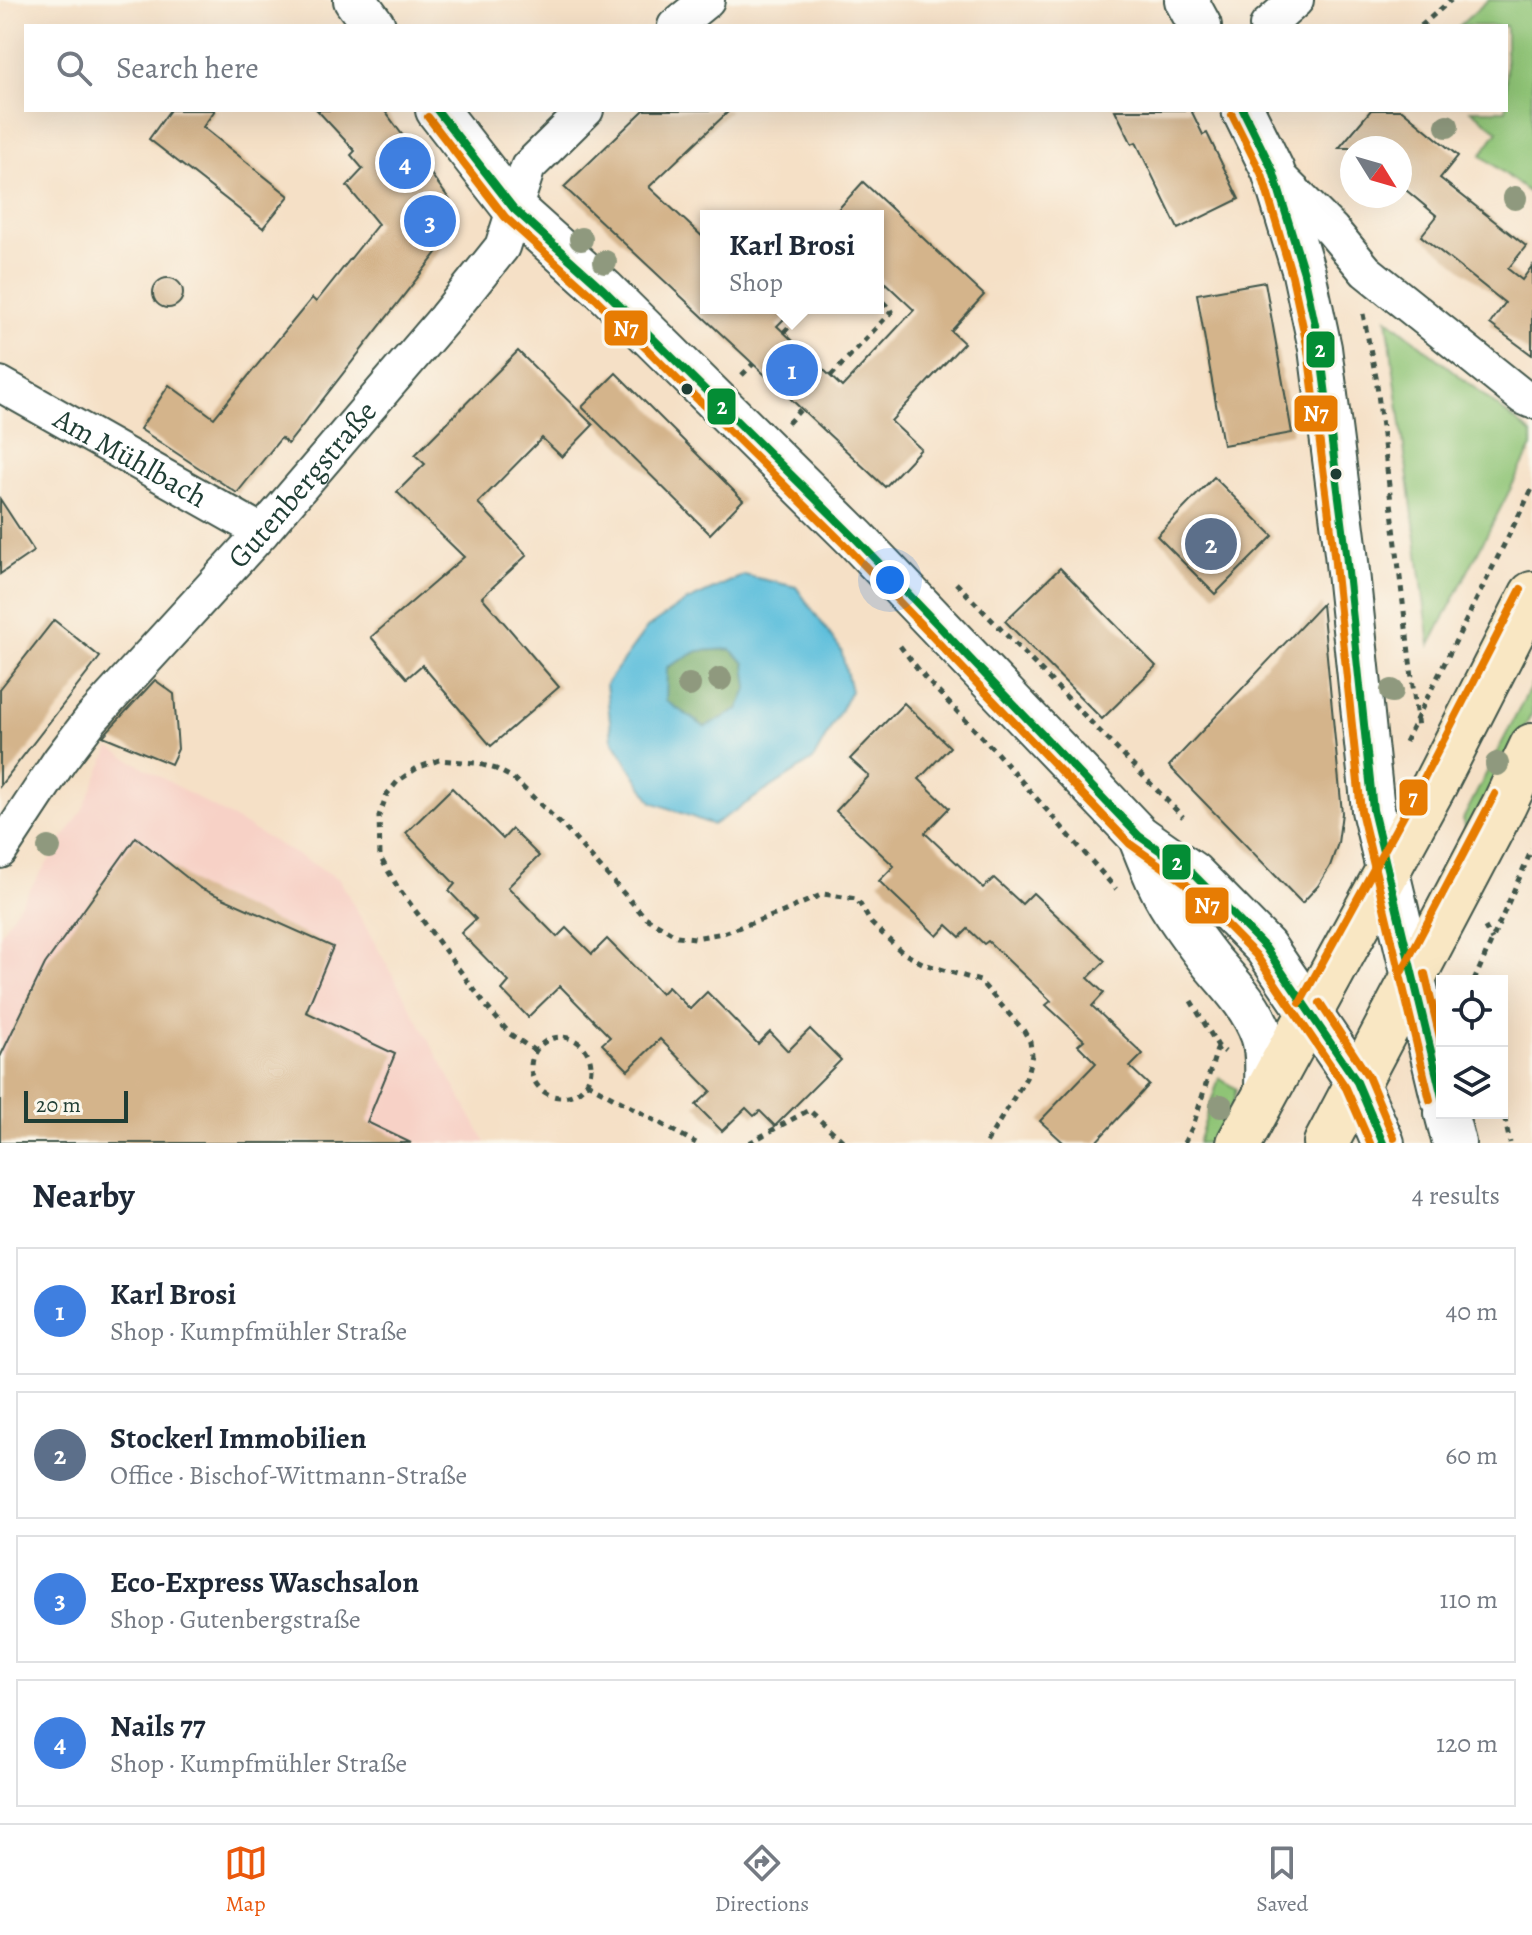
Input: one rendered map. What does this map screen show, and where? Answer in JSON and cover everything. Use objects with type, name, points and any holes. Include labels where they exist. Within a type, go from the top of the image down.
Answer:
[{"type":"main road","points":[[1239,1143],[1435,784],[1532,594]]},
{"type":"main road","points":[[1326,1143],[1532,746]]},
{"type":"street","points":[[355,0],[373,24]]},
{"type":"street","points":[[677,24],[707,0]]},
{"type":"street","points":[[1186,0],[1199,24]]},
{"type":"street","points":[[1269,24],[1296,0]]},
{"type":"street","points":[[439,112],[514,209],[604,290],[856,539],[1139,836],[1192,873],[1265,947],[1357,1082],[1383,1143]]},
{"type":"street","name":"Gutenbergstraße","points":[[0,851],[60,760],[92,718],[262,532],[502,247],[528,167],[584,112]]},
{"type":"street","points":[[1244,112],[1273,171],[1304,273],[1320,348],[1348,568],[1373,810],[1436,1072]]},
{"type":"street","points":[[1273,171],[1332,230],[1366,271],[1532,401]]},
{"type":"street","name":"Am Mühlbach","points":[[0,384],[262,532]]},
{"type":"street","points":[[1139,836],[1161,889],[1214,964],[1234,986],[1262,1035],[1267,1059],[1266,1091]]},
{"type":"street","points":[[1448,1119],[1454,1143]]},
{"type":"path","points":[[1423,24],[1451,0]]},
{"type":"path","points":[[831,376],[892,311],[884,303]]},
{"type":"path","points":[[1361,307],[1376,377],[1416,720],[1435,784]]},
{"type":"path","points":[[784,332],[801,314]]},
{"type":"path","points":[[1376,469],[1386,467]]},
{"type":"path","points":[[1404,746],[1532,489]]},
{"type":"path","points":[[896,640],[925,678],[995,751],[1121,896]]},
{"type":"path","points":[[535,1051],[510,1034],[487,1007],[397,886],[380,857],[379,816],[387,794],[398,781],[417,768],[439,760],[476,763],[513,778],[564,827],[645,917],[677,936],[695,938],[723,933],[823,894],[857,899],[871,923],[903,953],[924,964],[980,981],[1030,1042],[1032,1055],[1022,1087],[986,1143]]},
{"type":"path","points":[[1477,975],[1532,849]]},
{"type":"path","points":[[1464,880],[1492,940]]},
{"type":"path","points":[[1184,1143],[1193,1126],[1218,1046],[1190,999]]},
{"type":"path","points":[[554,1037],[577,1041],[586,1049],[591,1060],[587,1083],[579,1092],[568,1096],[556,1097],[545,1093],[532,1074],[531,1062],[535,1051],[543,1042],[554,1037]]},
{"type":"path","points":[[587,1083],[696,1143]]},
{"type":"path","points":[[749,1143],[809,1110],[845,1143]]},
{"type":"path","points":[[1505,1119],[1510,1143]]},
{"type":"shaded area","points":[[110,748],[339,879],[486,1143],[0,1143],[0,934],[83,809]]},
{"type":"green space","points":[[1488,0],[1532,0],[1532,195],[1481,155],[1498,131],[1474,112],[1508,112],[1508,24],[1461,24]]},
{"type":"green space","points":[[1387,318],[1532,434],[1532,447],[1430,645]]},
{"type":"green space","points":[[730,649],[745,663],[749,688],[738,710],[705,727],[666,701],[666,668],[698,651]]},
{"type":"green space","points":[[1532,684],[1532,713],[1469,841],[1463,819]]},
{"type":"green space","points":[[1219,1078],[1236,1089],[1229,1125],[1220,1143],[1198,1143]]},
{"type":"water","points":[[744,575],[796,587],[841,650],[851,691],[813,760],[713,825],[652,802],[612,739],[606,684],[647,628],[683,603]],"holes":[[[730,649],[745,663],[748,688],[738,710],[705,727],[666,701],[667,667],[698,651]]]},
{"type":"building","points":[[169,112],[214,112],[203,127],[289,196],[263,228],[149,139]]},
{"type":"building","points":[[319,112],[385,112],[455,207],[454,231],[288,444],[281,438],[237,493],[140,429],[169,385],[214,418],[312,298],[316,302],[378,224],[347,186],[363,169],[351,155],[355,151]]},
{"type":"building","points":[[642,112],[728,112],[649,187],[700,234],[700,314],[789,314],[777,326],[842,387],[914,310],[884,282],[884,210],[837,210],[863,182],[984,295],[951,331],[964,343],[891,421],[921,449],[885,487],[564,187]]},
{"type":"building","points":[[1116,112],[1192,112],[1203,135],[1207,133],[1239,199],[1178,229],[1136,142],[1132,144]]},
{"type":"building","points":[[1369,112],[1404,112],[1458,156],[1440,178],[1526,246],[1508,269],[1522,280],[1532,266],[1532,355],[1490,324],[1505,303],[1421,236],[1437,216],[1412,195],[1412,136],[1349,136]]},
{"type":"building","points":[[168,278],[179,282],[183,293],[179,304],[168,308],[157,304],[153,293],[157,282]]},
{"type":"building","points":[[1265,282],[1292,433],[1223,445],[1197,294]]},
{"type":"building","points":[[518,351],[593,425],[562,457],[542,438],[478,503],[527,555],[482,597],[559,687],[491,746],[422,665],[407,678],[371,637],[464,557],[397,492],[425,464],[415,455]]},
{"type":"building","points":[[616,373],[743,500],[710,534],[582,407]]},
{"type":"building","points":[[1214,477],[1273,536],[1215,594],[1157,536]]},
{"type":"building","points":[[0,499],[34,551],[0,574]]},
{"type":"building","points":[[1060,568],[1156,666],[1102,719],[1005,621]]},
{"type":"building","points":[[1322,604],[1342,813],[1338,843],[1330,866],[1318,886],[1302,903],[1169,766]]},
{"type":"building","points":[[54,620],[100,657],[0,786],[0,689]]},
{"type":"building","points":[[155,680],[174,694],[178,749],[171,764],[103,736]]},
{"type":"building","points":[[904,703],[950,747],[919,779],[949,808],[925,833],[983,888],[994,878],[1022,904],[1033,893],[1105,961],[1088,978],[1104,993],[1092,1006],[1143,1054],[1130,1067],[1149,1085],[1095,1143],[1064,1143],[1040,1121],[1096,1063],[1078,1045],[1084,1040],[1046,1005],[1051,1001],[988,941],[984,944],[968,929],[960,937],[947,925],[937,936],[879,881],[894,866],[836,811],[869,776],[850,759]]},
{"type":"building","points":[[452,788],[503,839],[512,829],[539,856],[508,887],[557,937],[566,928],[592,954],[607,939],[661,994],[668,987],[690,1009],[707,992],[758,1044],[770,1032],[788,1051],[810,1029],[841,1060],[775,1126],[760,1111],[754,1116],[746,1108],[722,1131],[696,1105],[711,1091],[660,1039],[628,1070],[602,1044],[610,1037],[560,986],[528,1017],[502,990],[509,982],[461,933],[476,919],[449,891],[455,884],[406,833]]},
{"type":"building","points":[[136,837],[200,888],[333,947],[306,1012],[395,1054],[367,1122],[411,1143],[0,1143],[0,1057],[45,964]]},
{"type":"transit line","name":"2","points":[[439,112],[514,209],[604,290],[856,539],[1139,836],[1192,873],[1265,947],[1357,1082],[1383,1143]]},
{"type":"transit line","name":"2","points":[[1244,112],[1273,171],[1304,273],[1320,348],[1346,553],[1373,810],[1436,1072]]},
{"type":"transit line","name":"N7","points":[[1232,115],[1262,175],[1292,276],[1308,350],[1334,554],[1361,811],[1430,1100]]},
{"type":"transit line","name":"N7","points":[[428,117],[505,217],[596,299],[847,547],[1130,844],[1184,882],[1256,955],[1346,1088],[1370,1143]]},
{"type":"transit line","name":"7","points":[[1300,1003],[1424,778],[1521,589]]},
{"type":"transit line","name":"7","points":[[1402,971],[1495,794]]},
{"type":"transit line","name":"7","points":[[1425,974],[1436,1021]]},
{"type":"transit line","name":"7","points":[[1320,1003],[1368,1076],[1394,1138]]},
{"type":"place","name":"Nails 77","points":[[405,163]]},
{"type":"place","name":"Eco-Express Waschsalon","points":[[430,221]]},
{"type":"place","name":"Karl Brosi","points":[[792,370]]},
{"type":"place","name":"Stockerl Immobilien","points":[[1211,544]]}]
